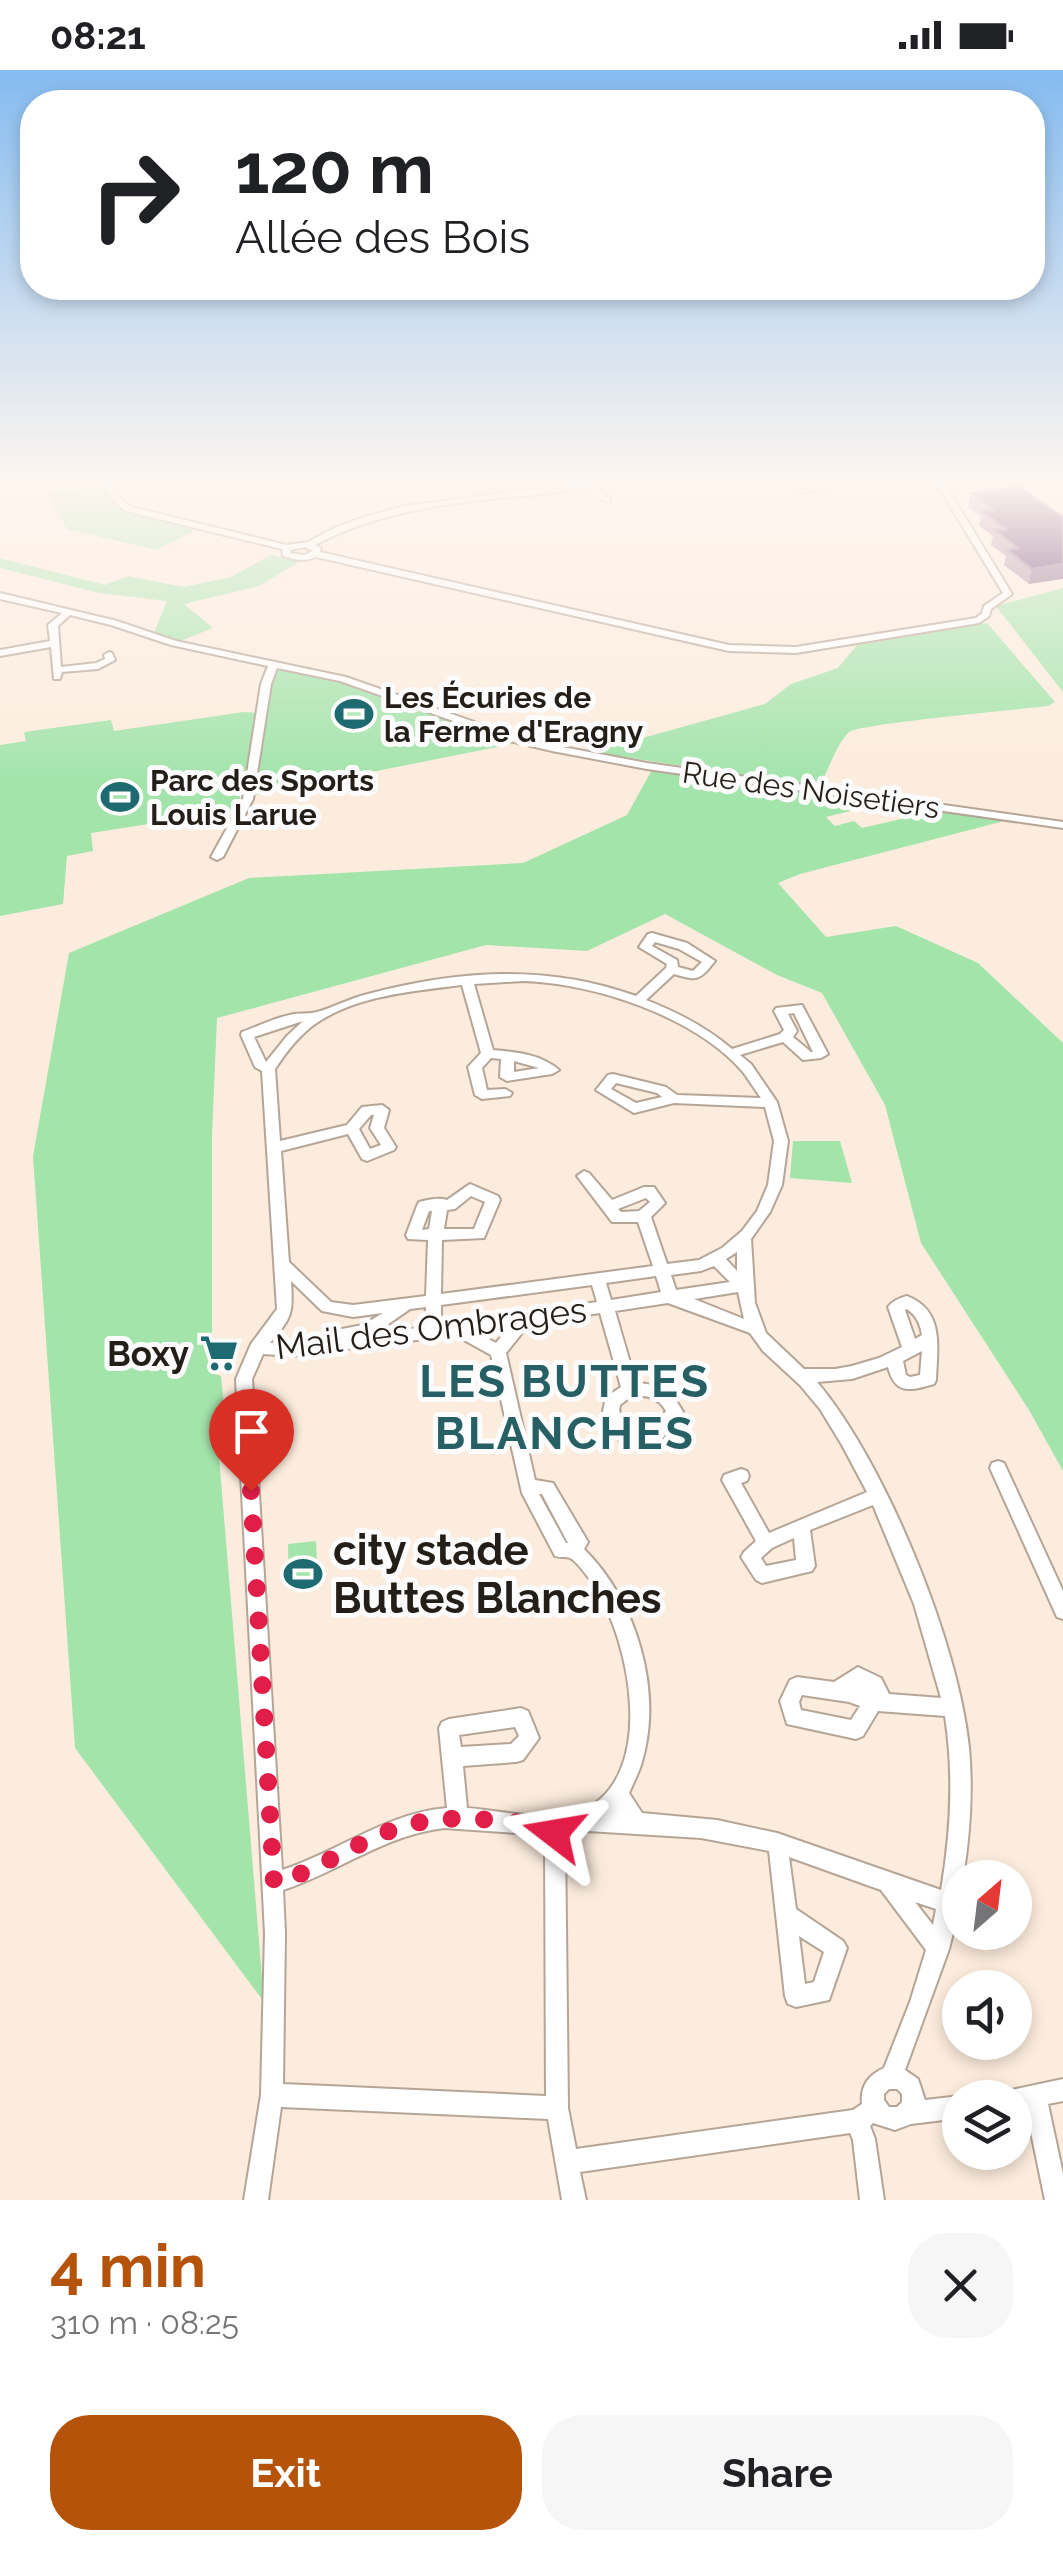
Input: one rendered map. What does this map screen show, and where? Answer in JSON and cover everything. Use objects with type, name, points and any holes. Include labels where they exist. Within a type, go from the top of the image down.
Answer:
[{"type":"street","points":[[440,580],[698,644],[759,651],[796,650],[980,620],[987,608],[1008,594],[1000,580]]},
{"type":"street","name":"Rue des Noisetiers","points":[[0,596],[174,643],[387,692],[514,739],[552,748],[646,766],[1063,825]]},
{"type":"street","points":[[70,612],[54,625],[57,674],[98,666],[110,660],[109,655]]},
{"type":"street","points":[[0,653],[55,644]]},
{"type":"street","points":[[217,857],[248,799],[266,684],[274,665]]},
{"type":"street","points":[[637,1002],[672,969],[673,962],[645,947],[652,937],[709,958],[695,976],[672,969]]},
{"type":"street","points":[[268,1069],[262,1068],[247,1035],[294,1018],[318,1016],[364,1000],[467,981],[545,978],[610,991],[685,1022],[732,1054],[760,1080],[777,1127],[779,1174],[746,1241],[744,1286],[762,1341],[801,1376],[847,1438],[877,1496],[934,1640],[953,1708],[959,1755],[960,1808],[955,1860]]},
{"type":"street","points":[[467,981],[488,1054]]},
{"type":"street","points":[[256,2200],[272,2094],[276,2011],[274,1883],[244,1379],[255,1362],[258,1348],[282,1319],[284,1266],[268,1069],[284,1046],[318,1016]]},
{"type":"street","points":[[732,1054],[785,1036]]},
{"type":"street","points":[[488,1054],[508,1056]]},
{"type":"street","points":[[488,1054],[475,1067],[482,1095],[504,1093]]},
{"type":"street","points":[[674,1099],[770,1103]]},
{"type":"street","points":[[272,1148],[352,1128]]},
{"type":"street","points":[[584,1176],[609,1208],[617,1218],[643,1216],[658,1203],[649,1192],[609,1208]]},
{"type":"street","points":[[433,1332],[435,1236],[441,1204],[450,1204],[470,1189],[494,1200],[479,1234],[435,1236]]},
{"type":"street","points":[[643,1216],[670,1298],[694,1303],[734,1324],[755,1328]]},
{"type":"street","name":"Mail des Ombrages","points":[[284,1266],[327,1307],[353,1311],[662,1272],[716,1260],[746,1241]]},
{"type":"street","points":[[716,1260],[744,1286]]},
{"type":"street","points":[[598,1280],[630,1389]]},
{"type":"street","name":"Mail des Ombrages","points":[[258,1348],[292,1350],[744,1286]]},
{"type":"street","points":[[894,1358],[900,1378],[908,1384],[928,1380],[928,1320],[918,1307],[907,1302],[896,1307],[911,1350]]},
{"type":"street","points":[[282,1348],[295,1342],[368,1330],[407,1306]]},
{"type":"street","points":[[498,1352],[526,1318]]},
{"type":"street","points":[[456,1328],[498,1352],[534,1506],[561,1551],[573,1550],[586,1561],[622,1618],[633,1652],[639,1734],[619,1795],[584,1820]]},
{"type":"street","points":[[801,1376],[847,1375],[894,1358],[930,1338]]},
{"type":"street","points":[[822,1402],[847,1375]]},
{"type":"street","points":[[998,1468],[1063,1611]]},
{"type":"street","points":[[741,1476],[730,1480],[766,1542]]},
{"type":"street","points":[[801,1526],[806,1566],[762,1575],[750,1557],[766,1542],[801,1526],[877,1496]]},
{"type":"street","points":[[878,1702],[856,1730],[794,1718],[790,1701],[797,1686],[878,1702],[953,1708]]},
{"type":"street","points":[[452,1758],[458,1817]]},
{"type":"street","points":[[619,1795],[638,1825]]},
{"type":"street","points":[[274,1883],[321,1868],[397,1828],[458,1817],[554,1826],[584,1820],[720,1830],[842,1864],[890,1885],[942,1901]]},
{"type":"street","points":[[554,1826],[557,2108],[574,2200]]},
{"type":"street","points":[[778,1846],[788,1916]]},
{"type":"street","points":[[890,1885],[938,1949]]},
{"type":"street","points":[[893,2076],[896,2057],[917,2014],[942,1934]]},
{"type":"street","points":[[910,2113],[912,2094],[905,2082],[893,2076],[877,2082],[874,2094],[878,2108],[894,2120],[910,2113],[942,2109]]},
{"type":"street","points":[[1032,2096],[1063,2090]]},
{"type":"street","points":[[272,2094],[557,2108]]},
{"type":"street","points":[[568,2162],[856,2121],[878,2108]]},
{"type":"street","points":[[1032,2120],[1057,2200]]},
{"type":"street","points":[[856,2121],[864,2139],[872,2200]]},
{"type":"green space","points":[[49,580],[87,580],[105,585],[117,580],[150,580],[184,587],[215,580],[268,580],[184,604],[213,628],[178,642],[154,633],[167,601],[99,593]]},
{"type":"green space","points":[[1063,588],[1063,692],[996,606]]},
{"type":"green space","points":[[987,623],[1055,702],[849,732],[819,787],[592,752],[765,704],[791,684],[838,668],[857,645]]},
{"type":"green space","name":"Les Écuries de la Ferme d'Eragny","points":[[282,669],[384,692],[517,743],[256,795],[273,675]]},
{"type":"green space","name":"Parc des Sports Louis Larue","points":[[259,713],[247,787],[238,789],[242,806],[238,810],[91,833],[93,851],[67,856],[63,904],[0,916],[0,745],[26,741],[24,732],[111,720],[114,731]]},
{"type":"green space","points":[[652,770],[855,799],[854,810],[826,817],[835,826],[854,821],[862,828],[940,810],[1008,820],[778,883],[826,937],[896,926],[978,963],[1063,1043],[1063,1471],[1029,1410],[921,1243],[885,1105],[822,993],[777,975],[665,914],[587,951],[486,945],[217,1018],[212,1135],[212,1373],[221,1376],[225,1418],[216,1420],[264,2002],[75,1748],[33,1156],[69,953],[249,878],[523,863],[627,815]]},
{"type":"green space","points":[[793,1141],[840,1141],[852,1183],[790,1178]]},
{"type":"green space","name":"city stade Buttes Blanches","points":[[316,1541],[318,1586],[289,1589],[288,1544]]},
{"type":"place","name":"Les Écuries de la Ferme d'Eragny","points":[[354,714]]},
{"type":"place","name":"Parc des Sports Louis Larue","points":[[120,797]]},
{"type":"place","name":"Boxy","points":[[219,1353]]},
{"type":"place","name":"city stade Buttes Blanches","points":[[303,1574]]},
{"type":"district","name":"LES BUTTES BLANCHES","points":[[565,1407]]},
{"type":"route","points":[[251,1491],[274,1883],[321,1868],[397,1828],[429,1820],[458,1817],[554,1826],[554,1833]]}]
